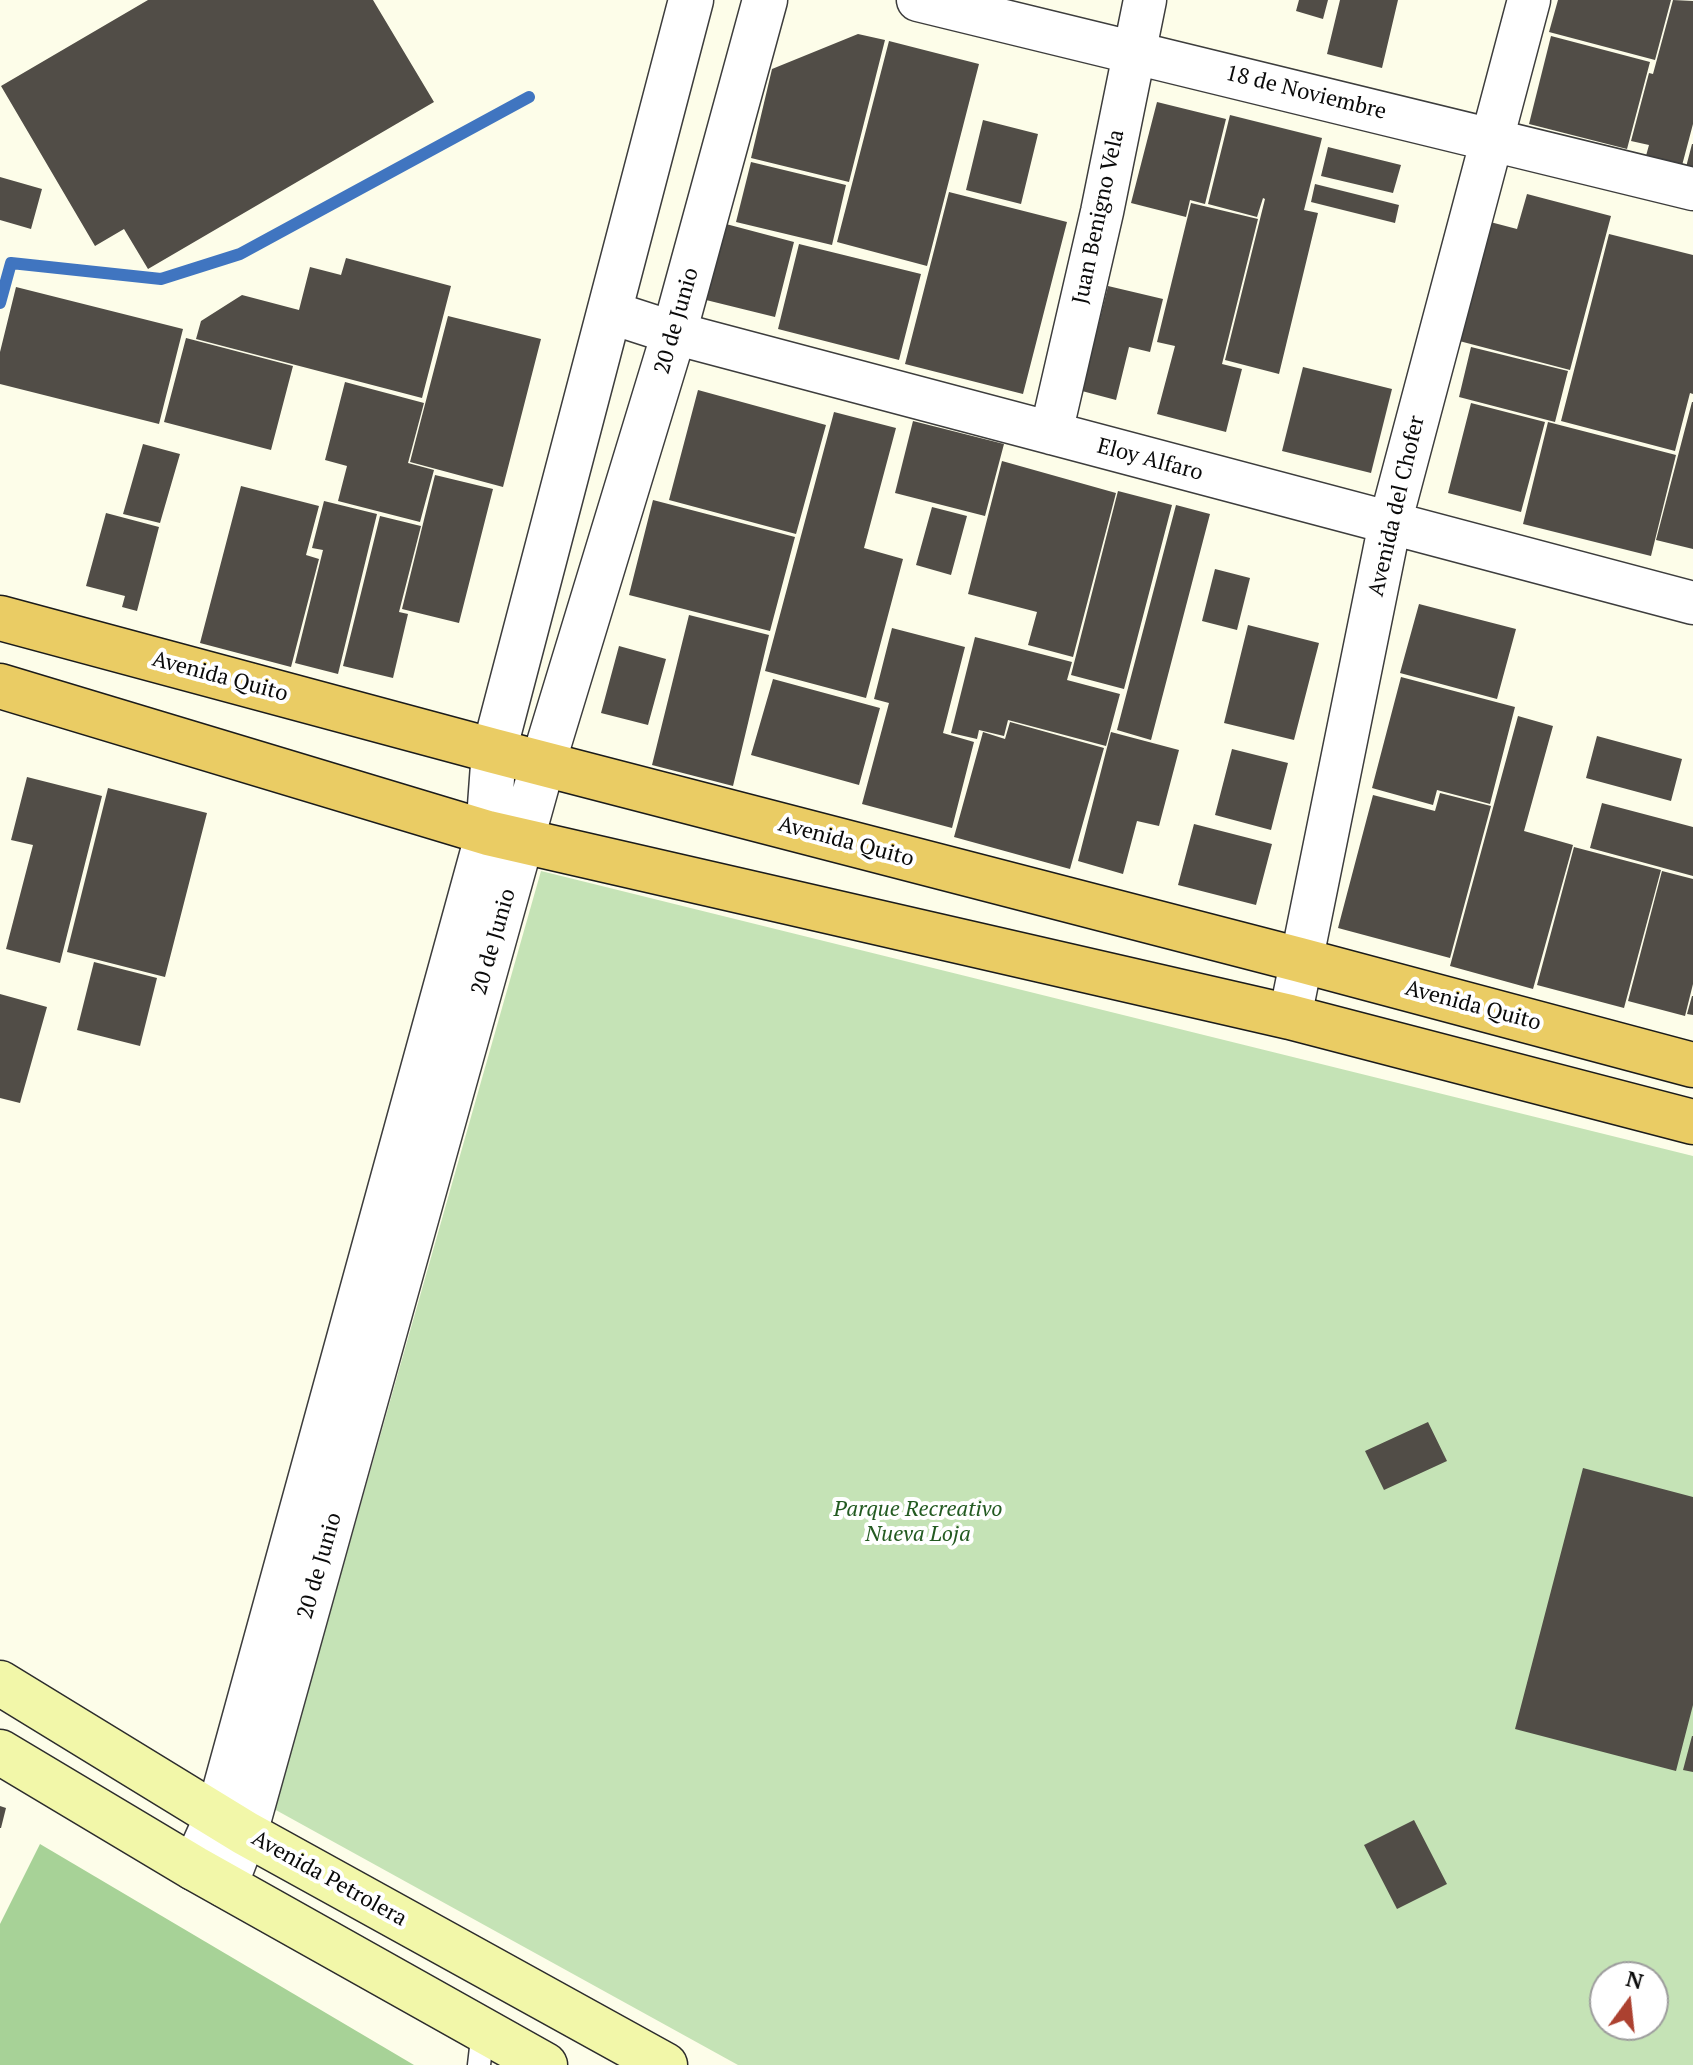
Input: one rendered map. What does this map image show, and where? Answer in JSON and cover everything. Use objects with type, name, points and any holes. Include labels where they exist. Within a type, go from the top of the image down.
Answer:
[{"type":"highway","name":"Avenida Quito","points":[[0,618],[494,751],[1693,1065]]},
{"type":"highway","points":[[0,686],[505,837],[1290,1017],[1693,1122]]},
{"type":"main road","name":"Avenida Petrolera","points":[[0,1683],[231,1824],[665,2065]]},
{"type":"main road","points":[[0,1752],[209,1876],[481,2048],[545,2065]]},
{"type":"street","name":"20 de Junio","points":[[505,837],[494,751],[691,0]]},
{"type":"street","name":"20 de Junio","points":[[209,1876],[231,1824],[505,837],[543,763],[674,333],[765,0]]},
{"type":"street","name":"18 de Noviembre","points":[[918,0],[1693,189]]},
{"type":"street","name":"Juan Benigno Vela","points":[[1051,433],[1102,212],[1145,0]]},
{"type":"street","name":"Avenida del Chofer","points":[[1290,1017],[1390,523],[1529,0]]},
{"type":"street","name":"Eloy Alfaro","points":[[609,312],[674,333],[1693,603]]},
{"type":"green space","name":"Parque Recreativo Nueva Loja","points":[[541,871],[1693,1156],[1693,2065],[738,2065],[274,1809]]},
{"type":"green space","points":[[40,1844],[414,2065],[0,2065],[0,1924]]},
{"type":"building","points":[[148,0],[373,0],[434,102],[148,269],[124,229],[95,246],[1,86]]},
{"type":"building","points":[[1299,0],[1328,0],[1323,19],[1296,11]]},
{"type":"building","points":[[1340,0],[1398,0],[1382,68],[1327,54]]},
{"type":"building","points":[[1558,0],[1671,0],[1655,60],[1549,32]]},
{"type":"building","points":[[1673,0],[1693,1],[1693,124],[1680,173],[1644,163],[1649,145],[1631,141]]},
{"type":"building","points":[[858,34],[885,40],[849,182],[751,158],[772,69]]},
{"type":"building","points":[[1551,36],[1650,62],[1627,149],[1529,124]]},
{"type":"building","points":[[889,41],[979,64],[927,266],[837,242]]},
{"type":"building","points":[[1157,102],[1226,119],[1205,204],[1190,200],[1186,217],[1131,203]]},
{"type":"building","points":[[1230,115],[1322,138],[1304,210],[1318,213],[1279,374],[1225,360],[1265,199],[1257,217],[1208,204]]},
{"type":"building","points":[[983,120],[1038,134],[1021,204],[966,190]]},
{"type":"building","points":[[1693,144],[1693,173],[1685,171]]},
{"type":"building","points":[[1328,147],[1401,165],[1393,193],[1321,176]]},
{"type":"building","points":[[751,162],[846,185],[832,245],[736,222]]},
{"type":"building","points":[[0,177],[42,189],[31,229],[0,220]]},
{"type":"building","points":[[1315,184],[1399,205],[1395,223],[1311,202]]},
{"type":"building","points":[[949,192],[1067,222],[1023,394],[905,364]]},
{"type":"building","points":[[1527,194],[1611,216],[1570,370],[1444,337],[1475,218],[1517,229]]},
{"type":"building","points":[[1191,203],[1258,219],[1222,364],[1242,369],[1226,432],[1157,414],[1175,346],[1157,342]]},
{"type":"building","points":[[726,224],[794,242],[775,317],[706,300]]},
{"type":"building","points":[[1609,234],[1693,255],[1693,394],[1690,393],[1675,451],[1561,421]]},
{"type":"building","points":[[799,244],[921,274],[899,360],[778,329]]},
{"type":"building","points":[[346,258],[451,286],[422,398],[196,339],[201,321],[242,295],[299,310],[310,267],[341,275]]},
{"type":"building","points":[[1108,286],[1163,299],[1150,352],[1129,347],[1116,400],[1082,391]]},
{"type":"building","points":[[16,287],[183,329],[159,424],[0,384],[0,352]]},
{"type":"building","points":[[448,316],[541,339],[503,487],[410,462]]},
{"type":"building","points":[[186,338],[293,366],[271,450],[164,422]]},
{"type":"building","points":[[1471,347],[1568,371],[1555,422],[1459,397]]},
{"type":"building","points":[[1303,367],[1392,389],[1371,473],[1282,451]]},
{"type":"building","points":[[345,382],[424,403],[408,463],[434,470],[420,522],[338,501],[347,466],[325,460]]},
{"type":"building","points":[[698,390],[826,425],[796,534],[669,500]]},
{"type":"building","points":[[1693,402],[1693,549],[1656,540]]},
{"type":"building","points":[[1471,403],[1545,422],[1521,512],[1448,493]]},
{"type":"building","points":[[834,412],[896,428],[864,548],[903,559],[866,698],[765,671]]},
{"type":"building","points":[[913,421],[1004,444],[985,516],[895,493]]},
{"type":"building","points":[[1548,422],[1676,455],[1651,556],[1523,524]]},
{"type":"building","points":[[143,444],[180,454],[160,523],[123,514]]},
{"type":"building","points":[[1002,461],[1116,493],[1073,657],[1028,645],[1037,612],[968,594]]},
{"type":"building","points":[[435,475],[493,489],[459,623],[402,609]]},
{"type":"building","points":[[241,486],[319,506],[306,555],[319,559],[291,667],[200,643]]},
{"type":"building","points":[[1118,491],[1172,505],[1124,689],[1071,675]]},
{"type":"building","points":[[653,500],[795,537],[770,631],[629,595]]},
{"type":"building","points":[[324,501],[377,514],[338,674],[295,663],[323,550],[312,548]]},
{"type":"building","points":[[1176,505],[1210,514],[1151,740],[1117,730]]},
{"type":"building","points":[[932,507],[967,516],[951,575],[916,565]]},
{"type":"building","points":[[106,513],[159,527],[137,611],[122,607],[125,596],[86,586]]},
{"type":"building","points":[[380,516],[421,526],[399,612],[408,614],[393,678],[343,666]]},
{"type":"building","points":[[1215,569],[1250,578],[1237,630],[1202,621]]},
{"type":"building","points":[[1419,604],[1516,629],[1497,699],[1400,673]]},
{"type":"building","points":[[689,615],[769,635],[733,786],[652,765]]},
{"type":"building","points":[[1248,625],[1319,643],[1294,740],[1224,723]]},
{"type":"building","points":[[892,628],[965,647],[943,733],[974,742],[952,828],[862,804],[889,703],[874,699]]},
{"type":"building","points":[[975,637],[1072,662],[1067,680],[1120,694],[1106,746],[1008,720],[1004,736],[979,730],[977,739],[951,733]]},
{"type":"building","points":[[619,646],[666,659],[648,725],[601,713]]},
{"type":"building","points":[[1401,677],[1515,707],[1490,804],[1437,790],[1433,805],[1372,788]]},
{"type":"building","points":[[773,679],[880,708],[859,785],[751,755]]},
{"type":"building","points":[[1518,716],[1553,726],[1524,831],[1573,845],[1533,989],[1450,966]]},
{"type":"building","points":[[1010,722],[1104,748],[1070,869],[954,837],[983,732],[1005,739]]},
{"type":"building","points":[[1111,732],[1179,750],[1159,826],[1137,821],[1123,874],[1078,861]]},
{"type":"building","points":[[1597,736],[1682,759],[1671,801],[1586,778]]},
{"type":"building","points":[[1232,749],[1288,763],[1271,830],[1215,815]]},
{"type":"building","points":[[27,777],[102,796],[60,963],[6,949],[33,845],[11,840]]},
{"type":"building","points":[[108,788],[207,813],[165,977],[67,952]]},
{"type":"building","points":[[1440,793],[1491,806],[1450,958],[1338,928],[1373,795],[1435,811]]},
{"type":"building","points":[[1602,803],[1693,827],[1693,876],[1590,848]]},
{"type":"building","points":[[1194,824],[1272,844],[1256,905],[1178,885]]},
{"type":"building","points":[[1574,847],[1661,870],[1624,1008],[1537,985]]},
{"type":"building","points":[[1662,871],[1693,879],[1693,984],[1685,1016],[1628,1001]]},
{"type":"building","points":[[94,962],[157,978],[140,1046],[77,1030]]},
{"type":"building","points":[[0,994],[47,1007],[20,1103],[0,1098]]},
{"type":"building","points":[[1693,996],[1693,1015],[1687,1014]]},
{"type":"building","points":[[1428,1422],[1447,1461],[1384,1490],[1365,1451]]},
{"type":"building","points":[[1583,1468],[1693,1497],[1693,1705],[1676,1771],[1515,1729]]},
{"type":"building","points":[[1693,1736],[1693,1772],[1683,1770]]},
{"type":"building","points":[[0,1806],[6,1808],[1,1828],[0,1828]]},
{"type":"building","points":[[1414,1820],[1447,1884],[1397,1909],[1364,1845]]},
{"type":"waterway","points":[[0,303],[11,263],[161,279],[240,254],[529,97]]}]
